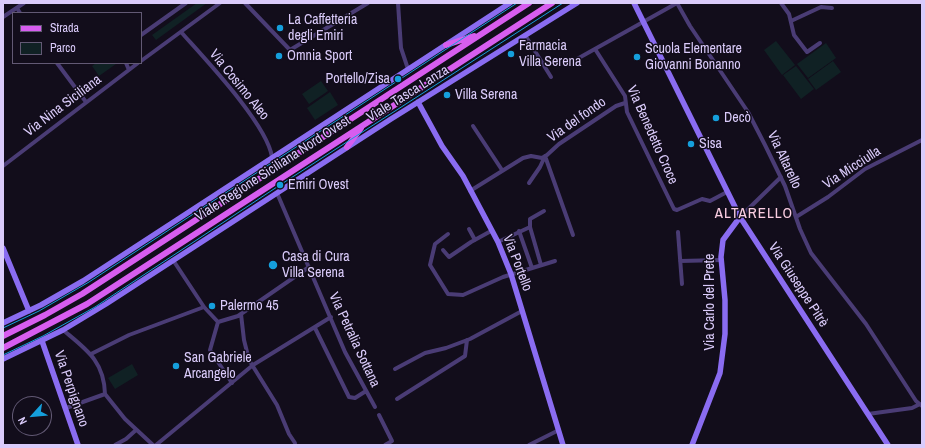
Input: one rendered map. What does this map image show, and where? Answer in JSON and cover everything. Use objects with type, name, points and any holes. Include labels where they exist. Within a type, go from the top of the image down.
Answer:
[{"type":"main road","name":"Viale Regione Siciliana Nord Ovest","points":[[3,336],[45,315],[93,287],[529,3]]},
{"type":"main road","name":"Viale Regione Siciliana Nord Ovest","points":[[3,348],[87,304],[552,3]]},
{"type":"main road","points":[[446,45],[481,34]]},
{"type":"main road","points":[[348,147],[363,125]]},
{"type":"street","points":[[3,17],[24,3]]},
{"type":"street","points":[[142,34],[186,3]]},
{"type":"street","points":[[142,60],[220,3]]},
{"type":"street","points":[[244,3],[290,50],[367,3]]},
{"type":"street","points":[[398,3],[401,48],[408,69]]},
{"type":"street","name":"Viale Regione Siciliana Nord Ovest","points":[[3,324],[83,281],[510,3]]},
{"type":"street","name":"Viale Tasca Lanza","points":[[173,260],[418,102],[577,3]]},
{"type":"street","name":"Via Giuseppe Pitrè","points":[[634,3],[740,217],[888,445]]},
{"type":"street","points":[[577,59],[677,3]]},
{"type":"street","name":"Via Altarello","points":[[677,3],[690,26],[748,112],[774,161],[811,253],[866,324],[921,405]]},
{"type":"street","points":[[781,3],[789,14],[794,35],[807,52],[820,43]]},
{"type":"street","points":[[791,21],[821,7],[832,8]]},
{"type":"street","points":[[17,8],[19,12]]},
{"type":"street","name":"Via Cosimo Aleo","points":[[181,32],[258,125],[270,146],[272,157]]},
{"type":"street","points":[[525,35],[551,77]]},
{"type":"street","name":"Via Benedetto Croce","points":[[595,50],[625,96],[627,112],[675,210],[702,199],[710,201],[727,192]]},
{"type":"street","points":[[58,64],[86,102]]},
{"type":"street","points":[[126,64],[129,70]]},
{"type":"street","name":"Via Nina Siciliana","points":[[3,166],[137,64]]},
{"type":"street","name":"Via Portello","points":[[418,102],[470,192],[490,232],[498,242],[511,274],[559,430],[562,445]]},
{"type":"street","name":"Via del fondo","points":[[543,157],[616,106],[626,103]]},
{"type":"street","points":[[473,126],[502,170]]},
{"type":"street","name":"Via Micciulla","points":[[796,217],[823,200],[865,169],[922,140]]},
{"type":"street","points":[[470,192],[522,158],[531,156],[543,157]]},
{"type":"street","points":[[529,183],[540,167],[543,157]]},
{"type":"street","points":[[543,157],[573,235]]},
{"type":"street","name":"Via Nina Siciliana","points":[[3,162],[10,161]]},
{"type":"street","name":"Via Carlo del Prete","points":[[692,445],[720,373],[725,334],[722,260],[723,240],[740,217],[780,178]]},
{"type":"street","name":"Via Petralia Sottana","points":[[277,192],[346,352],[375,407]]},
{"type":"street","points":[[541,265],[530,227],[530,219],[544,211]]},
{"type":"street","points":[[498,242],[530,227]]},
{"type":"street","points":[[469,229],[475,240]]},
{"type":"street","points":[[520,231],[532,268]]},
{"type":"street","points":[[443,250],[449,257],[490,232]]},
{"type":"street","points":[[678,232],[682,284]]},
{"type":"street","points":[[448,234],[435,244],[430,265],[448,294],[463,295],[511,274],[555,261]]},
{"type":"street","points":[[3,248],[29,311]]},
{"type":"street","points":[[3,360],[63,330],[173,260],[204,307],[218,322]]},
{"type":"street","points":[[680,261],[722,260]]},
{"type":"street","points":[[218,322],[241,314],[309,267]]},
{"type":"street","points":[[91,354],[129,335],[204,307]]},
{"type":"street","points":[[395,369],[425,353],[467,340],[522,311]]},
{"type":"street","points":[[241,314],[244,340],[249,360],[277,405],[289,434],[295,443]]},
{"type":"street","points":[[156,445],[253,366],[332,317]]},
{"type":"street","points":[[218,322],[210,350],[232,383]]},
{"type":"street","points":[[315,328],[349,397],[355,398],[366,391]]},
{"type":"street","points":[[63,330],[91,354],[99,364],[104,381],[105,394],[136,430],[152,445]]},
{"type":"street","points":[[397,399],[465,356],[467,340]]},
{"type":"street","name":"Via Perpignano","points":[[42,341],[78,445]]},
{"type":"street","points":[[66,408],[105,394]]},
{"type":"street","points":[[868,414],[912,408],[921,405]]},
{"type":"street","points":[[379,415],[392,441],[385,445]]},
{"type":"street","points":[[115,445],[126,439],[136,430]]},
{"type":"street","points":[[529,445],[559,430]]},
{"type":"green space","points":[[197,3],[207,3],[156,40],[152,35]]},
{"type":"green space","points":[[776,41],[795,65],[782,75],[764,50]]},
{"type":"green space","points":[[826,43],[836,58],[808,78],[797,64]]},
{"type":"green space","points":[[833,61],[841,72],[816,90],[808,79]]},
{"type":"green space","points":[[95,64],[116,64],[99,76],[92,66]]},
{"type":"green space","points":[[796,66],[814,89],[801,99],[783,75]]},
{"type":"green space","points":[[321,81],[328,91],[309,104],[302,94]]},
{"type":"green space","points":[[330,92],[338,105],[315,120],[307,108]]},
{"type":"green space","points":[[132,364],[138,375],[115,389],[108,378]]},
{"type":"tram line","points":[[3,328],[39,311],[89,282],[517,3]]},
{"type":"tram line","points":[[3,355],[43,336],[95,307],[280,185],[563,3]]},
{"type":"place","name":"La Caffetteria degli Emiri","points":[[280,28]]},
{"type":"place","name":"Farmacia Villa Serena","points":[[511,54]]},
{"type":"place","name":"Omnia Sport","points":[[279,56]]},
{"type":"place","name":"Scuola Elementare Giovanni Bonanno","points":[[637,57]]},
{"type":"place","name":"Portello/Zisa","points":[[398,79]]},
{"type":"place","name":"Villa Serena","points":[[447,95]]},
{"type":"place","name":"Decò","points":[[716,118]]},
{"type":"place","name":"Sisa","points":[[691,144]]},
{"type":"place","name":"Emiri Ovest","points":[[280,185]]},
{"type":"place","name":"Casa di Cura Villa Serena","points":[[273,265]]},
{"type":"place","name":"Palermo 45","points":[[212,306]]},
{"type":"place","name":"San Gabriele Arcangelo","points":[[176,366]]},
{"type":"district","name":"ALTARELLO","points":[[754,214]]}]
